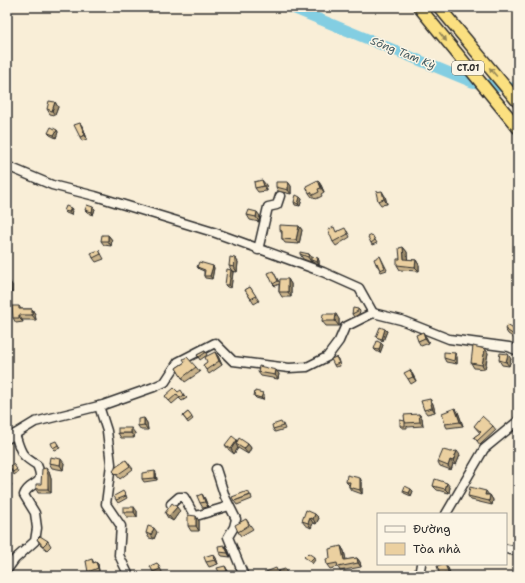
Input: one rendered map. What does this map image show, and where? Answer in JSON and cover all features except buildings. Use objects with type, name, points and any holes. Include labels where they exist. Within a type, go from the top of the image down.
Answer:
[{"type":"highway","name":"CT.01","points":[[418,7],[518,128]]},
{"type":"highway","name":"CT.01","points":[[439,7],[518,102]]},
{"type":"street","points":[[7,166],[48,184],[95,196],[213,232],[258,250],[323,272],[359,288],[373,313]]},
{"type":"street","points":[[258,250],[268,207],[277,205],[280,196]]},
{"type":"street","points":[[7,439],[35,422],[99,406],[165,382],[178,362],[216,343],[233,360],[289,368],[307,367],[327,357],[339,341],[345,327],[373,313],[401,320],[449,339],[509,347],[518,351]]},
{"type":"street","points":[[99,406],[107,431],[111,464],[106,504],[121,526],[119,555],[129,576]]},
{"type":"street","points":[[447,513],[484,448],[518,421]]},
{"type":"street","points":[[7,570],[15,559],[36,541],[37,528],[35,513],[24,495],[26,490],[38,482],[40,476],[37,465],[26,460],[22,454],[15,434]]},
{"type":"street","points":[[216,469],[220,484],[236,522],[228,537],[244,576]]},
{"type":"street","points":[[171,504],[179,498],[184,497],[196,516],[229,506]]},
{"type":"street","points":[[507,549],[518,550]]},
{"type":"street","points":[[419,576],[421,565]]},
{"type":"waterway","name":"Sông Tam Kỳ","points":[[290,7],[472,82],[518,89]]}]
